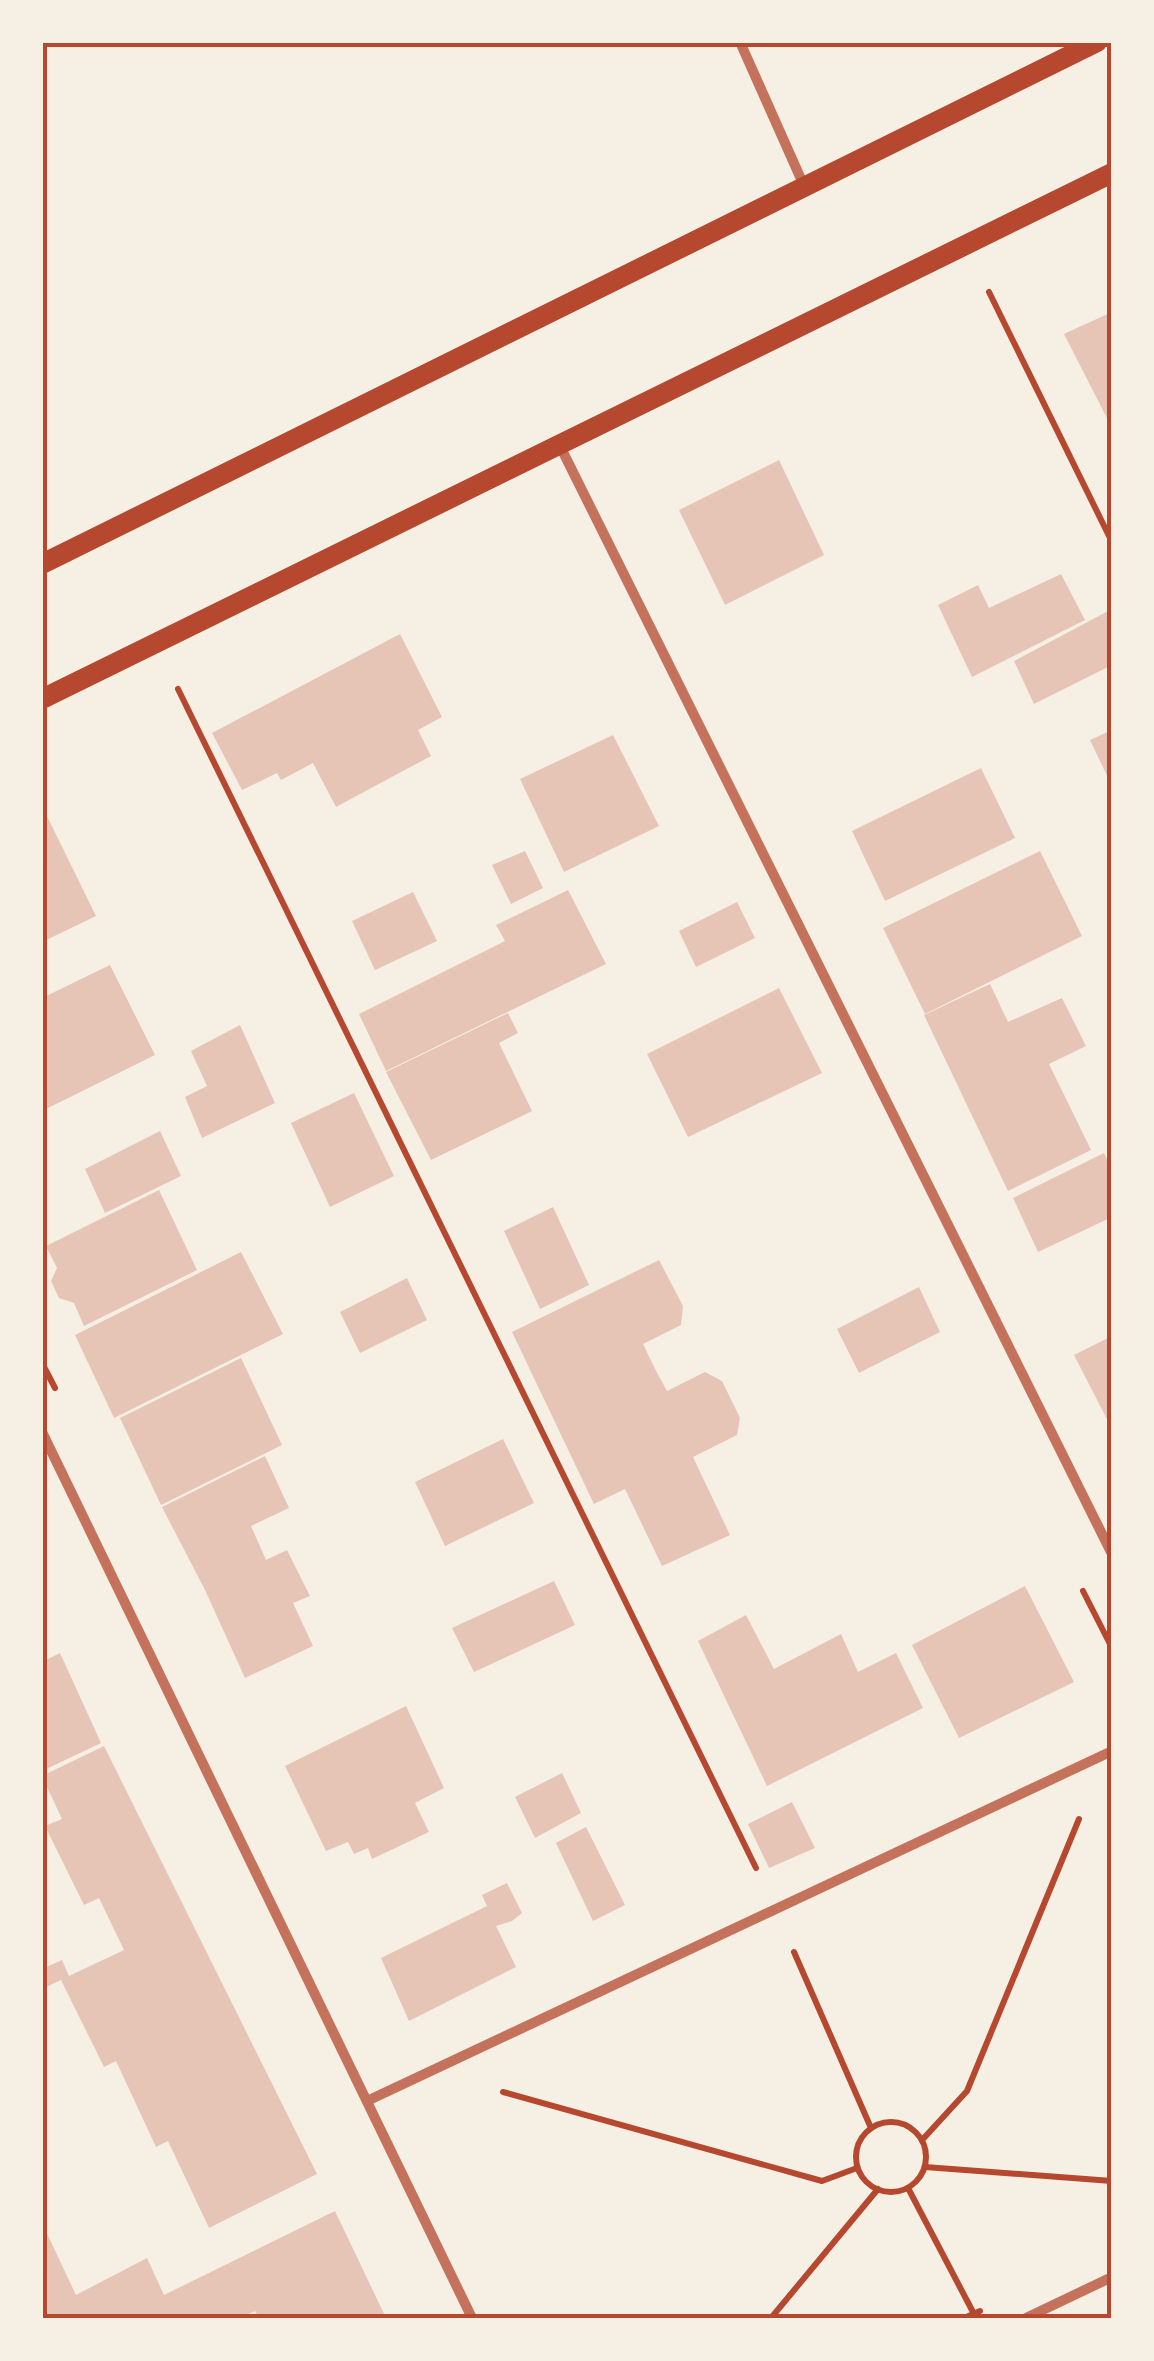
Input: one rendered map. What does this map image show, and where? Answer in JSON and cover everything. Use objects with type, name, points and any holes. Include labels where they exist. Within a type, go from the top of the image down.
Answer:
[{"type":"main road","points":[[42,564],[806,189],[1096,42]]},
{"type":"main road","points":[[42,698],[1112,173]]},
{"type":"street","points":[[740,42],[806,189]]},
{"type":"street","points":[[560,446],[1112,1554]]},
{"type":"street","points":[[42,1432],[472,2318]]},
{"type":"street","points":[[367,2100],[1109,1752]]},
{"type":"street","points":[[1026,2318],[1112,2277]]},
{"type":"path","points":[[966,246],[1112,542]]},
{"type":"path","points":[[156,643],[775,1908],[871,2128]]},
{"type":"path","points":[[923,2139],[967,2091],[1109,1752]]},
{"type":"path","points":[[428,2071],[822,2181],[857,2168]]},
{"type":"path","points":[[884,2122],[899,2122],[913,2128],[923,2139],[925,2168],[908,2188],[896,2192],[878,2189],[863,2179],[856,2153],[860,2138],[871,2128],[884,2122]]},
{"type":"path","points":[[925,2168],[1112,2182]]},
{"type":"path","points":[[908,2188],[974,2314]]},
{"type":"path","points":[[772,2318],[878,2189]]},
{"type":"building","points":[[1112,312],[1112,428],[1064,334]]},
{"type":"building","points":[[779,460],[824,555],[725,605],[679,510]]},
{"type":"building","points":[[1061,574],[1085,620],[972,677],[938,605],[978,585],[989,608]]},
{"type":"building","points":[[1112,609],[1112,673],[1108,667],[1034,704],[1014,661]]},
{"type":"building","points":[[400,634],[442,717],[418,730],[431,756],[336,807],[313,763],[281,780],[277,773],[242,790],[212,733]]},
{"type":"building","points":[[1112,730],[1112,786],[1090,740]]},
{"type":"building","points":[[613,735],[659,826],[564,872],[520,779]]},
{"type":"building","points":[[981,768],[1015,838],[885,901],[852,831]]},
{"type":"building","points":[[42,806],[96,916],[42,942]]},
{"type":"building","points":[[525,851],[543,888],[511,904],[492,865]]},
{"type":"building","points":[[1040,851],[1082,936],[925,1014],[883,928]]},
{"type":"building","points":[[568,890],[606,964],[386,1071],[359,1014],[505,941],[496,925]]},
{"type":"building","points":[[413,892],[437,941],[375,970],[352,921]]},
{"type":"building","points":[[737,902],[755,938],[696,967],[679,931]]},
{"type":"building","points":[[110,965],[155,1055],[42,1111],[42,998]]},
{"type":"building","points":[[990,984],[1008,1022],[1062,998],[1086,1046],[1049,1064],[1091,1150],[1008,1191],[924,1015]]},
{"type":"building","points":[[779,988],[822,1073],[688,1137],[647,1054]]},
{"type":"building","points":[[508,1013],[518,1033],[499,1043],[532,1111],[431,1160],[386,1072]]},
{"type":"building","points":[[240,1025],[275,1103],[202,1138],[185,1097],[207,1086],[191,1051]]},
{"type":"building","points":[[354,1093],[394,1176],[330,1207],[291,1123]]},
{"type":"building","points":[[160,1131],[181,1176],[105,1213],[85,1169]]},
{"type":"building","points":[[1104,1153],[1112,1169],[1112,1217],[1038,1252],[1013,1198]]},
{"type":"building","points":[[159,1190],[197,1270],[84,1326],[74,1303],[59,1298],[51,1281],[57,1268],[46,1246]]},
{"type":"building","points":[[553,1207],[589,1285],[540,1309],[504,1231]]},
{"type":"building","points":[[241,1252],[283,1334],[114,1418],[75,1335]]},
{"type":"building","points":[[659,1260],[683,1306],[681,1325],[643,1344],[655,1369],[667,1391],[705,1372],[722,1381],[740,1418],[737,1435],[693,1457],[730,1535],[662,1566],[625,1489],[594,1504],[512,1332]]},
{"type":"building","points":[[407,1278],[427,1320],[360,1353],[340,1312]]},
{"type":"building","points":[[919,1287],[940,1332],[859,1373],[837,1329]]},
{"type":"building","points":[[1112,1336],[1112,1429],[1074,1355]]},
{"type":"building","points":[[241,1358],[282,1445],[161,1505],[120,1418]]},
{"type":"building","points":[[503,1439],[534,1503],[445,1546],[415,1482]]},
{"type":"building","points":[[265,1456],[289,1508],[251,1526],[266,1560],[287,1550],[310,1596],[293,1603],[313,1646],[245,1678],[162,1507]]},
{"type":"building","points":[[554,1581],[575,1625],[474,1672],[452,1628]]},
{"type":"building","points":[[1025,1586],[1074,1682],[959,1738],[912,1645]]},
{"type":"building","points":[[746,1615],[774,1669],[841,1634],[858,1672],[896,1653],[923,1708],[767,1786],[698,1641]]},
{"type":"building","points":[[60,1653],[101,1743],[42,1771],[42,1662]]},
{"type":"building","points":[[406,1706],[444,1788],[415,1803],[429,1832],[372,1859],[368,1848],[354,1854],[348,1842],[326,1851],[285,1766]]},
{"type":"building","points":[[104,1746],[317,2174],[209,2228],[168,2141],[156,2147],[116,2061],[104,2067],[61,1980],[42,1989],[42,1969],[62,1960],[69,1976],[124,1950],[99,1898],[84,1905],[45,1826],[62,1819],[42,1776]]},
{"type":"building","points":[[562,1773],[581,1813],[535,1838],[515,1797]]},
{"type":"building","points":[[792,1802],[815,1848],[769,1868],[748,1824]]},
{"type":"building","points":[[586,1827],[625,1905],[593,1921],[556,1843]]},
{"type":"building","points":[[507,1883],[522,1913],[496,1926],[516,1967],[409,2021],[381,1958],[487,1906],[482,1895]]},
{"type":"building","points":[[335,2211],[386,2318],[259,2318],[255,2311],[240,2318],[42,2318],[42,2223],[76,2295],[147,2258],[164,2295]]}]
